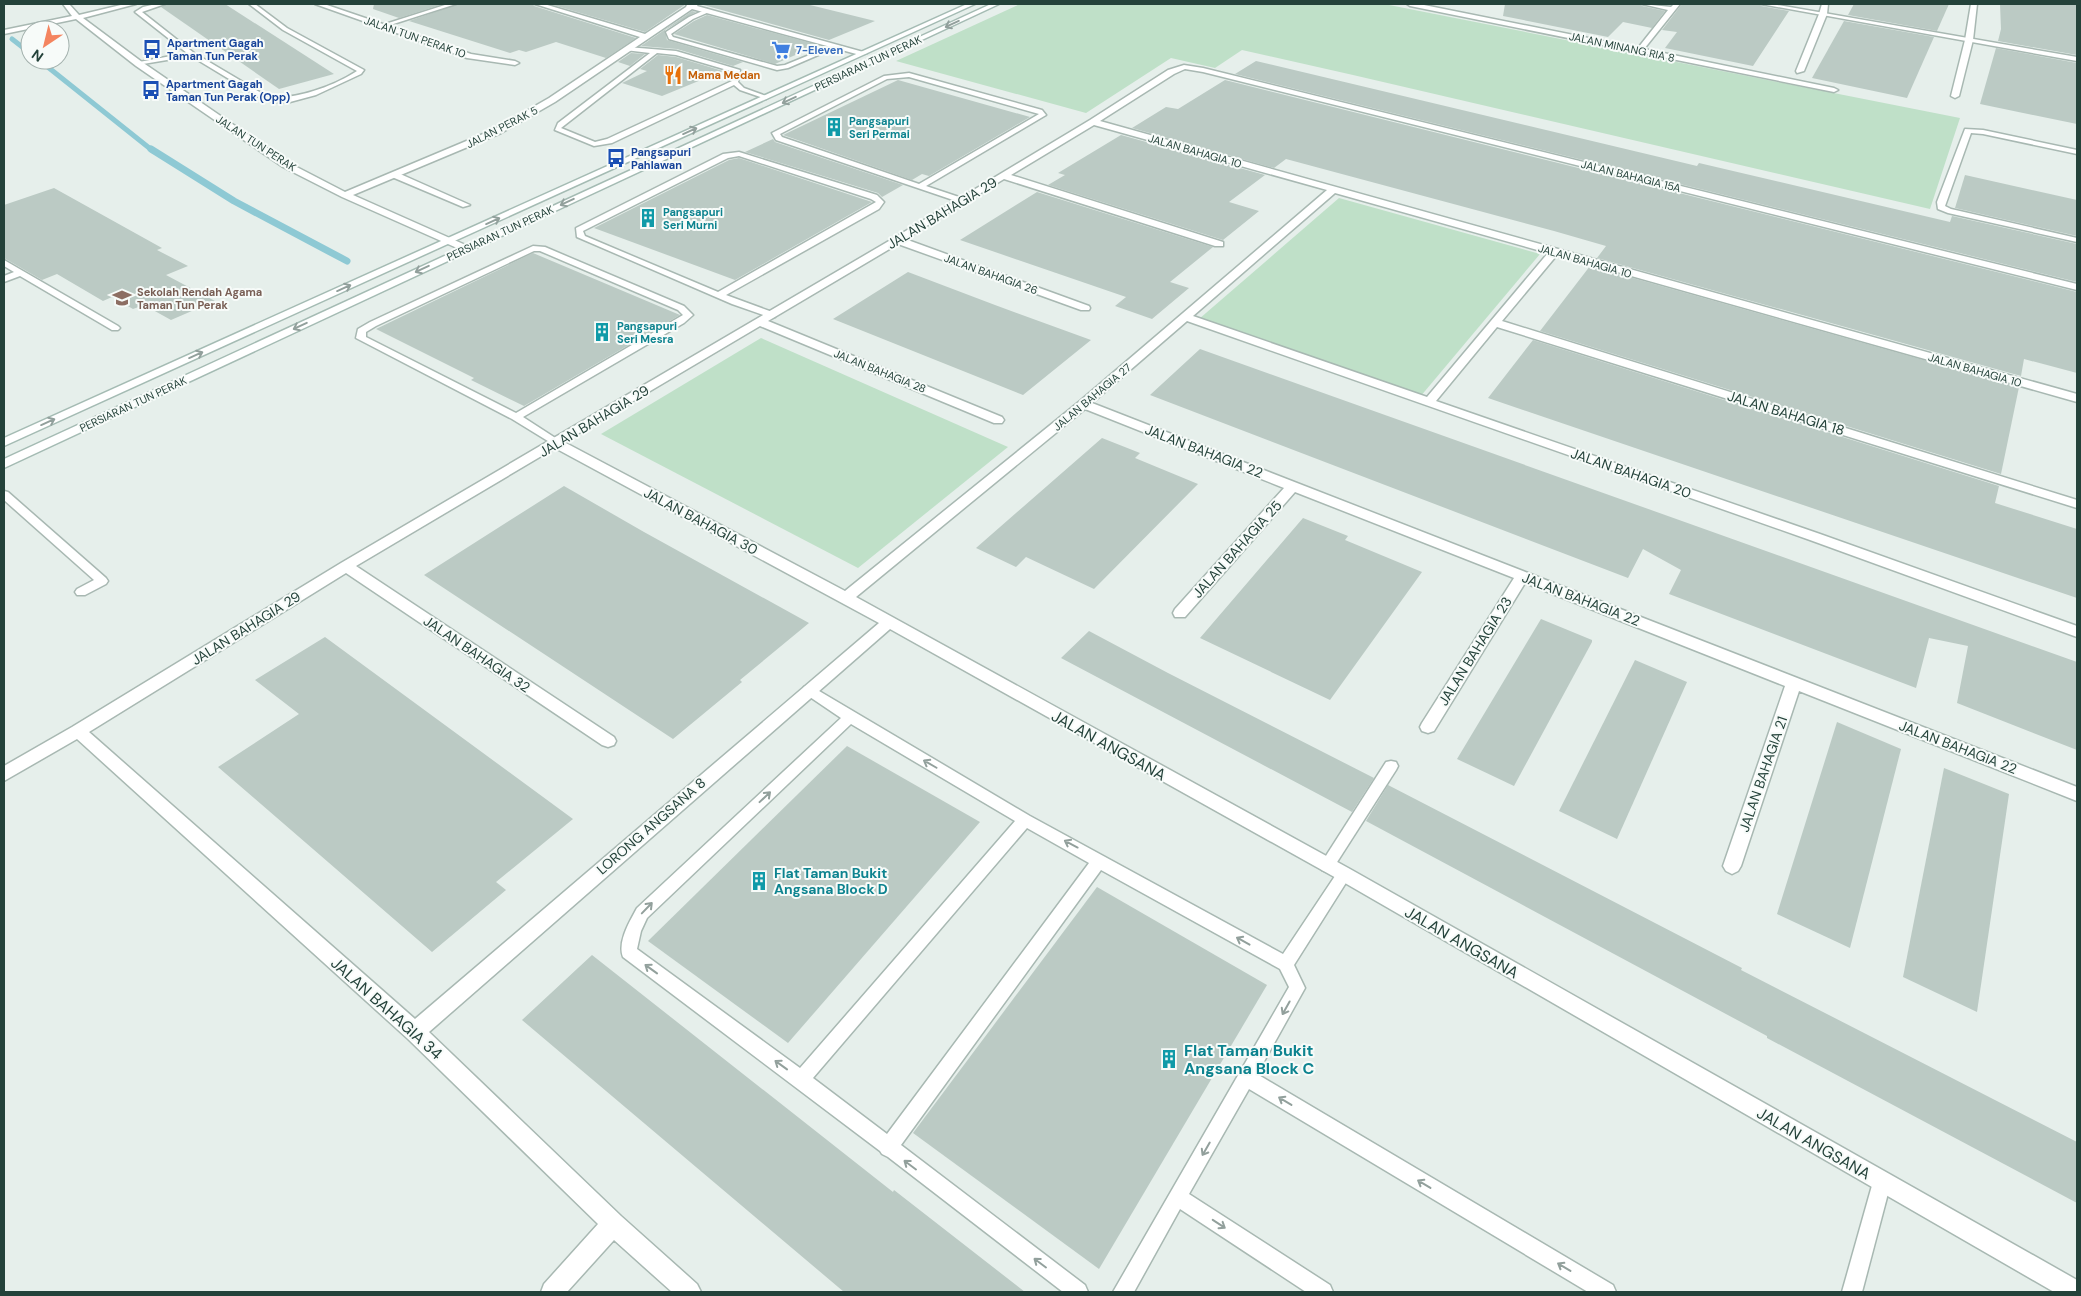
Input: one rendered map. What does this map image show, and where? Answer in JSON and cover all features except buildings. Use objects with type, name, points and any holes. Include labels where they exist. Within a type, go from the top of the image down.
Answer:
[{"type":"street","name":"JALAN TUN PERAK","points":[[66,4],[77,17],[138,64],[286,165],[345,195],[466,249]]},
{"type":"street","points":[[4,32],[77,17],[110,6],[133,4]]},
{"type":"street","name":"JALAN TUN PERAK 10","points":[[318,4],[470,56],[514,63]]},
{"type":"street","points":[[538,4],[647,37]]},
{"type":"street","name":"PERSIARAN TUN PERAK","points":[[4,442],[972,4]]},
{"type":"street","name":"PERSIARAN TUN PERAK","points":[[4,464],[996,4]]},
{"type":"street","name":"JALAN MINANG RIA 8","points":[[1410,4],[1834,90]]},
{"type":"street","points":[[1645,4],[1675,6]]},
{"type":"street","points":[[1800,71],[1823,14],[1825,4]]},
{"type":"street","points":[[1956,96],[1969,40],[1974,4]]},
{"type":"street","points":[[692,5],[863,53]]},
{"type":"street","name":"JALAN PERAK 5","points":[[345,195],[498,130],[552,100],[692,5]]},
{"type":"street","points":[[1639,51],[1675,6]]},
{"type":"street","name":"JALAN BAHAGIA 29","points":[[4,774],[78,731],[346,566],[767,319],[1093,122],[1171,72],[1184,67]]},
{"type":"street","name":"JALAN BAHAGIA 15A","points":[[1184,67],[1203,70],[2077,287]]},
{"type":"street","name":"JALAN BAHAGIA 10","points":[[1093,122],[2077,398]]},
{"type":"street","points":[[1003,176],[1219,244]]},
{"type":"street","name":"JALAN BAHAGIA 27","points":[[846,598],[1084,404],[1333,190]]},
{"type":"street","name":"JALAN BAHAGIA 26","points":[[898,240],[1086,308]]},
{"type":"street","points":[[1429,402],[1554,252]]},
{"type":"street","name":"JALAN BAHAGIA 20","points":[[1185,317],[1815,537],[2077,632]]},
{"type":"street","name":"JALAN BAHAGIA 28","points":[[767,319],[998,420]]},
{"type":"street","name":"JALAN BAHAGIA 18","points":[[1496,323],[2077,504]]},
{"type":"street","name":"JALAN BAHAGIA 22","points":[[1084,404],[2077,794]]},
{"type":"street","name":"JALAN BAHAGIA 30","points":[[556,443],[846,598]]},
{"type":"street","name":"JALAN BAHAGIA 25","points":[[1180,613],[1293,486]]},
{"type":"street","name":"JALAN BAHAGIA 32","points":[[346,566],[608,741]]},
{"type":"street","name":"JALAN BAHAGIA 23","points":[[1428,727],[1522,576]]},
{"type":"street","name":"JALAN ANGSANA","points":[[846,598],[1344,874],[2076,1292]]},
{"type":"street","name":"LORONG ANGSANA 8","points":[[414,1032],[889,622]]},
{"type":"street","name":"JALAN BAHAGIA 21","points":[[1732,866],[1794,683]]},
{"type":"street","name":"JALAN BAHAGIA 34","points":[[78,731],[414,1032],[613,1224],[689,1292]]},
{"type":"street","points":[[552,1292],[613,1224]]},
{"type":"lane","points":[[162,4],[145,8],[138,12],[186,50],[266,99],[279,102],[294,100],[359,73],[361,70],[285,29],[252,4]]},
{"type":"lane","points":[[382,26],[453,4]]},
{"type":"lane","points":[[1764,4],[2077,59]]},
{"type":"lane","points":[[708,11],[691,18],[668,33],[671,38],[777,68],[786,67],[836,46]]},
{"type":"lane","points":[[627,49],[676,53],[738,71],[735,82],[609,141],[594,144],[557,129],[560,124],[655,52]]},
{"type":"lane","points":[[138,64],[186,50]]},
{"type":"lane","points":[[138,64],[192,54]]},
{"type":"lane","points":[[919,187],[1043,114],[1040,111],[918,78],[896,75],[886,77],[776,133],[779,138],[919,187],[962,201]]},
{"type":"lane","points":[[735,82],[742,89],[766,97]]},
{"type":"lane","points":[[2077,152],[1983,132],[1968,131],[1941,202],[1942,207],[1948,210],[2077,240]]},
{"type":"lane","points":[[719,295],[876,207],[880,202],[874,198],[739,154],[726,156],[579,230],[581,237],[719,295],[767,319]]},
{"type":"lane","points":[[395,175],[466,205]]},
{"type":"lane","points":[[516,417],[681,321],[688,315],[681,308],[542,249],[533,248],[361,331],[362,338],[516,417],[556,443]]},
{"type":"lane","points":[[4,263],[115,328]]},
{"type":"lane","points":[[4,279],[20,273]]},
{"type":"lane","points":[[4,494],[102,580],[81,592]]},
{"type":"lane","points":[[809,690],[850,717],[1025,820],[1286,964],[1297,988],[1123,1292]]},
{"type":"lane","points":[[850,717],[642,913],[633,931],[628,952],[801,1079],[888,1148],[1078,1292]]},
{"type":"lane","points":[[1327,866],[1391,766]]},
{"type":"lane","points":[[801,1079],[1025,820]]},
{"type":"lane","points":[[888,1148],[1100,860]]},
{"type":"lane","points":[[1286,964],[1344,874]]},
{"type":"lane","points":[[1247,1078],[1606,1292]]},
{"type":"lane","points":[[1852,1292],[1882,1182]]},
{"type":"lane","points":[[1178,1197],[1323,1292]]},
{"type":"green space","points":[[1020,4],[1384,4],[1960,118],[1930,209],[1242,50],[1215,68],[1171,58],[1086,113],[896,61]]},
{"type":"green space","points":[[1339,198],[1540,254],[1420,397],[1199,319]]},
{"type":"green space","points":[[761,338],[1008,447],[858,568],[601,434]]},
{"type":"waterway","points":[[12,39],[20,45]]},
{"type":"waterway","points":[[52,70],[153,151]]},
{"type":"waterway","points":[[151,149],[234,201],[347,261]]},
{"type":"place","name":"Apartment Gagah Taman Tun Perak","points":[[152,49]]},
{"type":"place","name":"7-Eleven","points":[[781,50]]},
{"type":"place","name":"Mama Medan","points":[[673,75]]},
{"type":"place","name":"Apartment Gagah Taman Tun Perak (Opp)","points":[[151,90]]},
{"type":"place","name":"Pangsapuri Seri Permai","points":[[834,127]]},
{"type":"place","name":"Pangsapuri Pahlawan","points":[[616,158]]},
{"type":"place","name":"Pangsapuri Seri Murni","points":[[648,218]]},
{"type":"place","name":"Sekolah Rendah Agama Taman Tun Perak","points":[[122,298]]},
{"type":"place","name":"Pangsapuri Seri Mesra","points":[[602,332]]},
{"type":"place","name":"Flat Taman Bukit Angsana Block D","points":[[759,881]]},
{"type":"place","name":"Flat Taman Bukit Angsana Block C","points":[[1169,1059]]}]
